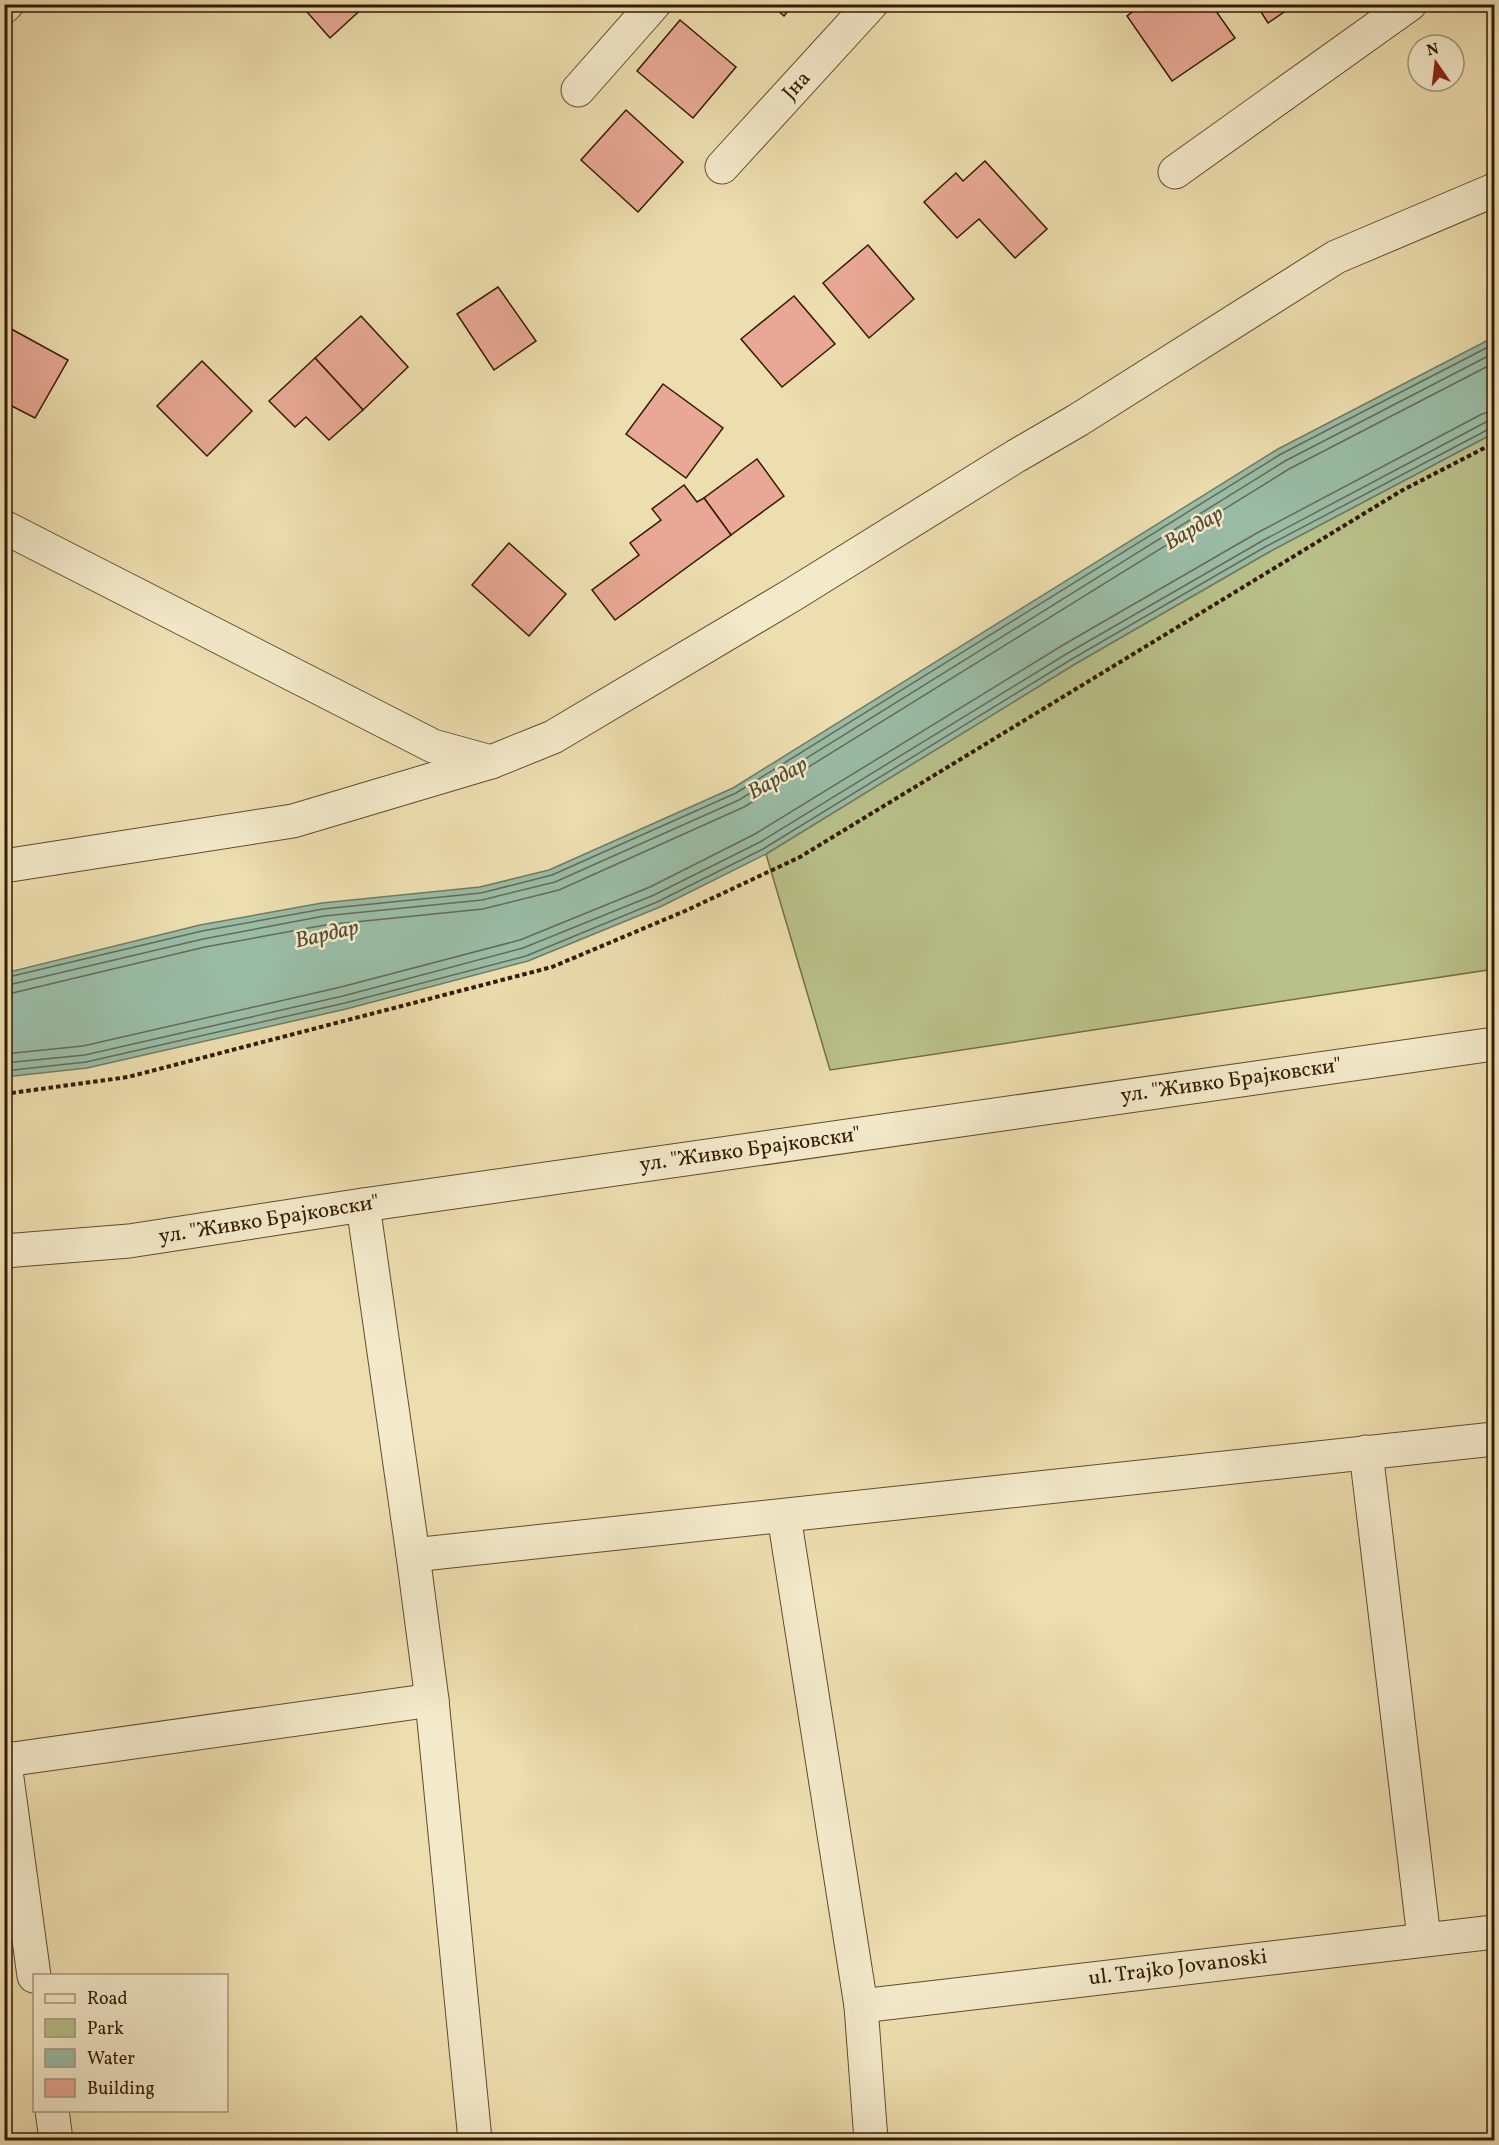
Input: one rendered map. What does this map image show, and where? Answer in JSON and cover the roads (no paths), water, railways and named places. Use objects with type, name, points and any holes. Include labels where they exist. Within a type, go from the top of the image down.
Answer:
[{"type":"street","points":[[578,90],[654,4]]},
{"type":"street","name":"Јна","points":[[722,167],[871,4]]},
{"type":"street","points":[[1175,172],[1410,4]]},
{"type":"street","points":[[4,866],[293,821],[491,762],[553,737],[792,595],[1336,257],[1494,190]]},
{"type":"street","points":[[4,527],[433,746],[491,762]]},
{"type":"street","name":"ул. \"Живко Брајковски\"","points":[[4,1251],[129,1241],[363,1205],[1494,1044]]},
{"type":"street","points":[[363,1205],[432,1700],[475,2140]]},
{"type":"street","points":[[413,1555],[1494,1439]]},
{"type":"street","points":[[1366,1452],[1424,1938]]},
{"type":"street","points":[[784,1516],[861,2006],[871,2140]]},
{"type":"street","points":[[34,1974],[5,1758],[432,1700]]},
{"type":"street","name":"ul. Trajko Jovanoski","points":[[861,2006],[1424,1938],[1494,1932]]},
{"type":"street","points":[[52,2112],[56,2140]]},
{"type":"water","name":"Вардар","points":[[1494,337],[1494,433],[1269,552],[1075,664],[766,854],[660,907],[528,961],[346,1009],[87,1068],[5,1077],[5,973],[200,925],[322,903],[480,887],[549,870],[733,788],[1278,449]]}]
